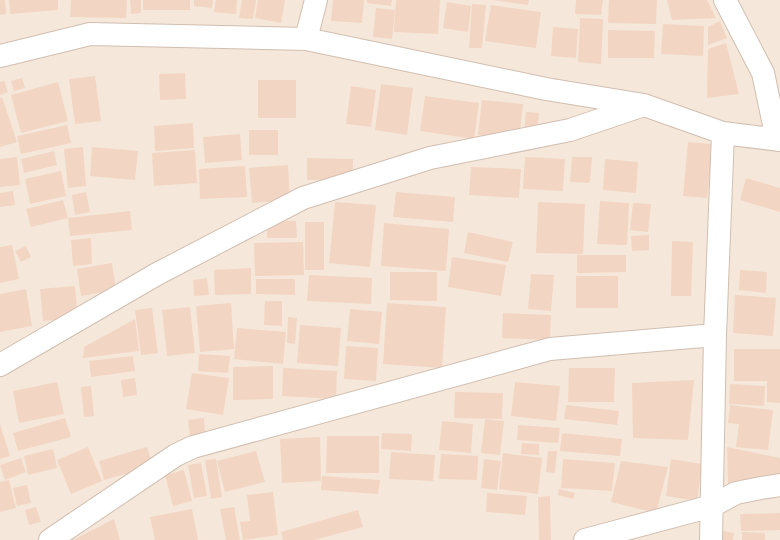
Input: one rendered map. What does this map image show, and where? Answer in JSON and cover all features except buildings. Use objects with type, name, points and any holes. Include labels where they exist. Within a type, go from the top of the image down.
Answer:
[{"type":"street","points":[[306,38],[316,0]]},
{"type":"street","points":[[0,56],[90,34],[306,38],[546,89],[644,106],[723,133],[779,140],[772,71],[725,0]]},
{"type":"street","points":[[0,366],[157,274],[303,198],[430,158],[570,130],[644,106]]},
{"type":"street","points":[[711,540],[715,335],[723,133]]},
{"type":"street","points":[[50,540],[176,454],[193,447],[550,349],[715,335]]},
{"type":"street","points":[[585,540],[712,506],[736,493],[780,485]]},
{"type":"shaded area","points":[[0,0],[780,0],[780,540],[0,540]]}]
